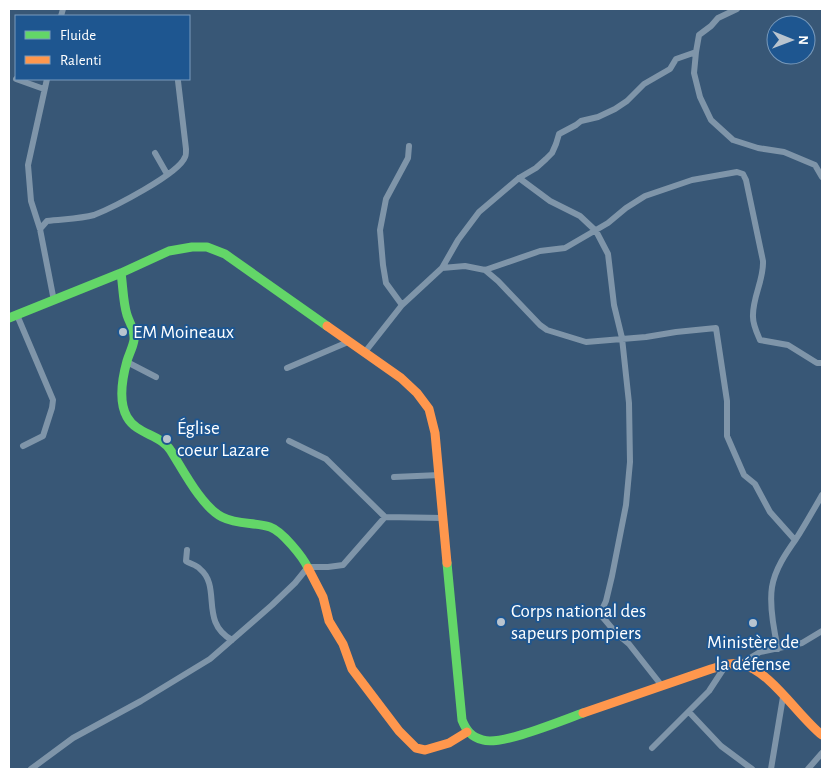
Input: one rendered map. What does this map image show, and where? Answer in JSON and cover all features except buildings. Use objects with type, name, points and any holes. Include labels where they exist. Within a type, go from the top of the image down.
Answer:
[{"type":"main road","points":[[13,316],[54,301],[169,251],[192,247],[207,247],[225,254],[401,378],[417,393],[429,409],[435,433],[462,720],[467,732],[484,741],[512,738],[727,664],[740,664],[755,668],[767,678],[805,722],[822,735]]},
{"type":"main road","points":[[121,273],[127,314],[135,333],[134,343],[127,362],[121,399],[126,415],[132,425],[146,434],[157,438],[169,448],[193,487],[216,514],[232,522],[271,527],[302,556],[323,596],[329,621],[343,644],[352,668],[399,731],[416,748],[424,750],[449,743],[467,732]]},
{"type":"street","points":[[737,9],[718,18],[699,35],[694,73],[700,97],[712,120],[733,140],[758,148],[784,152],[815,165],[822,177]]},
{"type":"street","points":[[365,352],[402,305],[442,268],[458,240],[479,212],[518,178],[536,168],[552,153],[559,134],[576,125],[581,120],[598,117],[615,109],[627,101],[644,84],[670,69],[676,59],[696,52]]},
{"type":"street","points":[[19,80],[44,89]]},
{"type":"street","points":[[46,80],[28,165],[31,201],[40,229],[54,301]]},
{"type":"street","points":[[40,229],[47,221],[92,215],[122,202],[156,183],[180,164],[186,157],[178,81]]},
{"type":"street","points":[[402,305],[386,283],[380,230],[386,199],[408,158],[409,146]]},
{"type":"street","points":[[155,153],[167,174]]},
{"type":"street","points":[[442,268],[459,267],[485,270],[540,251],[564,248],[596,231],[645,196],[692,180],[737,172],[743,174],[746,180],[764,261],[764,271],[756,297],[753,317],[760,340],[788,345],[817,363],[822,363]]},
{"type":"street","points":[[518,178],[550,201],[580,216],[596,231],[608,254],[614,304],[622,338],[629,402],[630,462],[626,505],[612,576],[606,602],[600,614],[616,633],[629,644],[662,686]]},
{"type":"street","points":[[485,270],[547,330],[586,342],[716,328],[727,401],[726,436],[744,475],[755,484],[770,512],[795,540]]},
{"type":"street","points":[[13,316],[53,400],[43,436],[23,446]]},
{"type":"street","points":[[287,368],[348,342]]},
{"type":"street","points":[[127,362],[156,377]]},
{"type":"street","points":[[289,441],[326,459],[385,517],[443,518]]},
{"type":"street","points":[[394,477],[440,475]]},
{"type":"street","points":[[778,650],[773,626],[772,590],[775,576],[789,547],[822,495]]},
{"type":"street","points":[[31,769],[74,738],[175,682],[210,659],[295,583],[308,567],[343,565],[385,517]]},
{"type":"street","points":[[187,550],[186,561],[200,568],[206,577],[212,594],[211,612],[218,627],[224,636],[232,640]]},
{"type":"street","points":[[740,664],[760,652],[778,650],[802,643],[822,631]]},
{"type":"street","points":[[652,748],[709,690],[727,664]]},
{"type":"street","points":[[771,769],[783,697]]},
{"type":"street","points":[[689,712],[721,746],[752,769]]},
{"type":"street","points":[[808,769],[822,753]]},
{"type":"traffic: fast","points":[[9,318],[121,273],[169,251],[192,247],[207,247],[225,254],[327,326]]},
{"type":"traffic: fast","points":[[121,273],[127,315],[134,336],[122,382],[122,404],[127,417],[137,428],[167,445],[200,497],[215,512],[228,520],[264,525],[275,529],[292,545],[308,568]]},
{"type":"traffic: fast","points":[[447,563],[462,720],[470,733],[483,740],[492,741],[517,736],[583,713]]},
{"type":"traffic: slow","points":[[327,326],[401,378],[417,393],[429,409],[435,433],[447,563]]},
{"type":"traffic: slow","points":[[308,568],[323,597],[329,621],[343,644],[352,669],[399,731],[416,748],[425,750],[449,743],[467,732]]},
{"type":"traffic: slow","points":[[583,713],[711,669],[741,664],[763,675],[822,735]]},
{"type":"place","name":"EM Moineaux","points":[[123,332]]},
{"type":"place","name":"Église coeur Lazare","points":[[167,439]]},
{"type":"place","name":"Corps national des sapeurs pompiers","points":[[501,622]]},
{"type":"place","name":"Ministère de la défense","points":[[753,623]]}]
